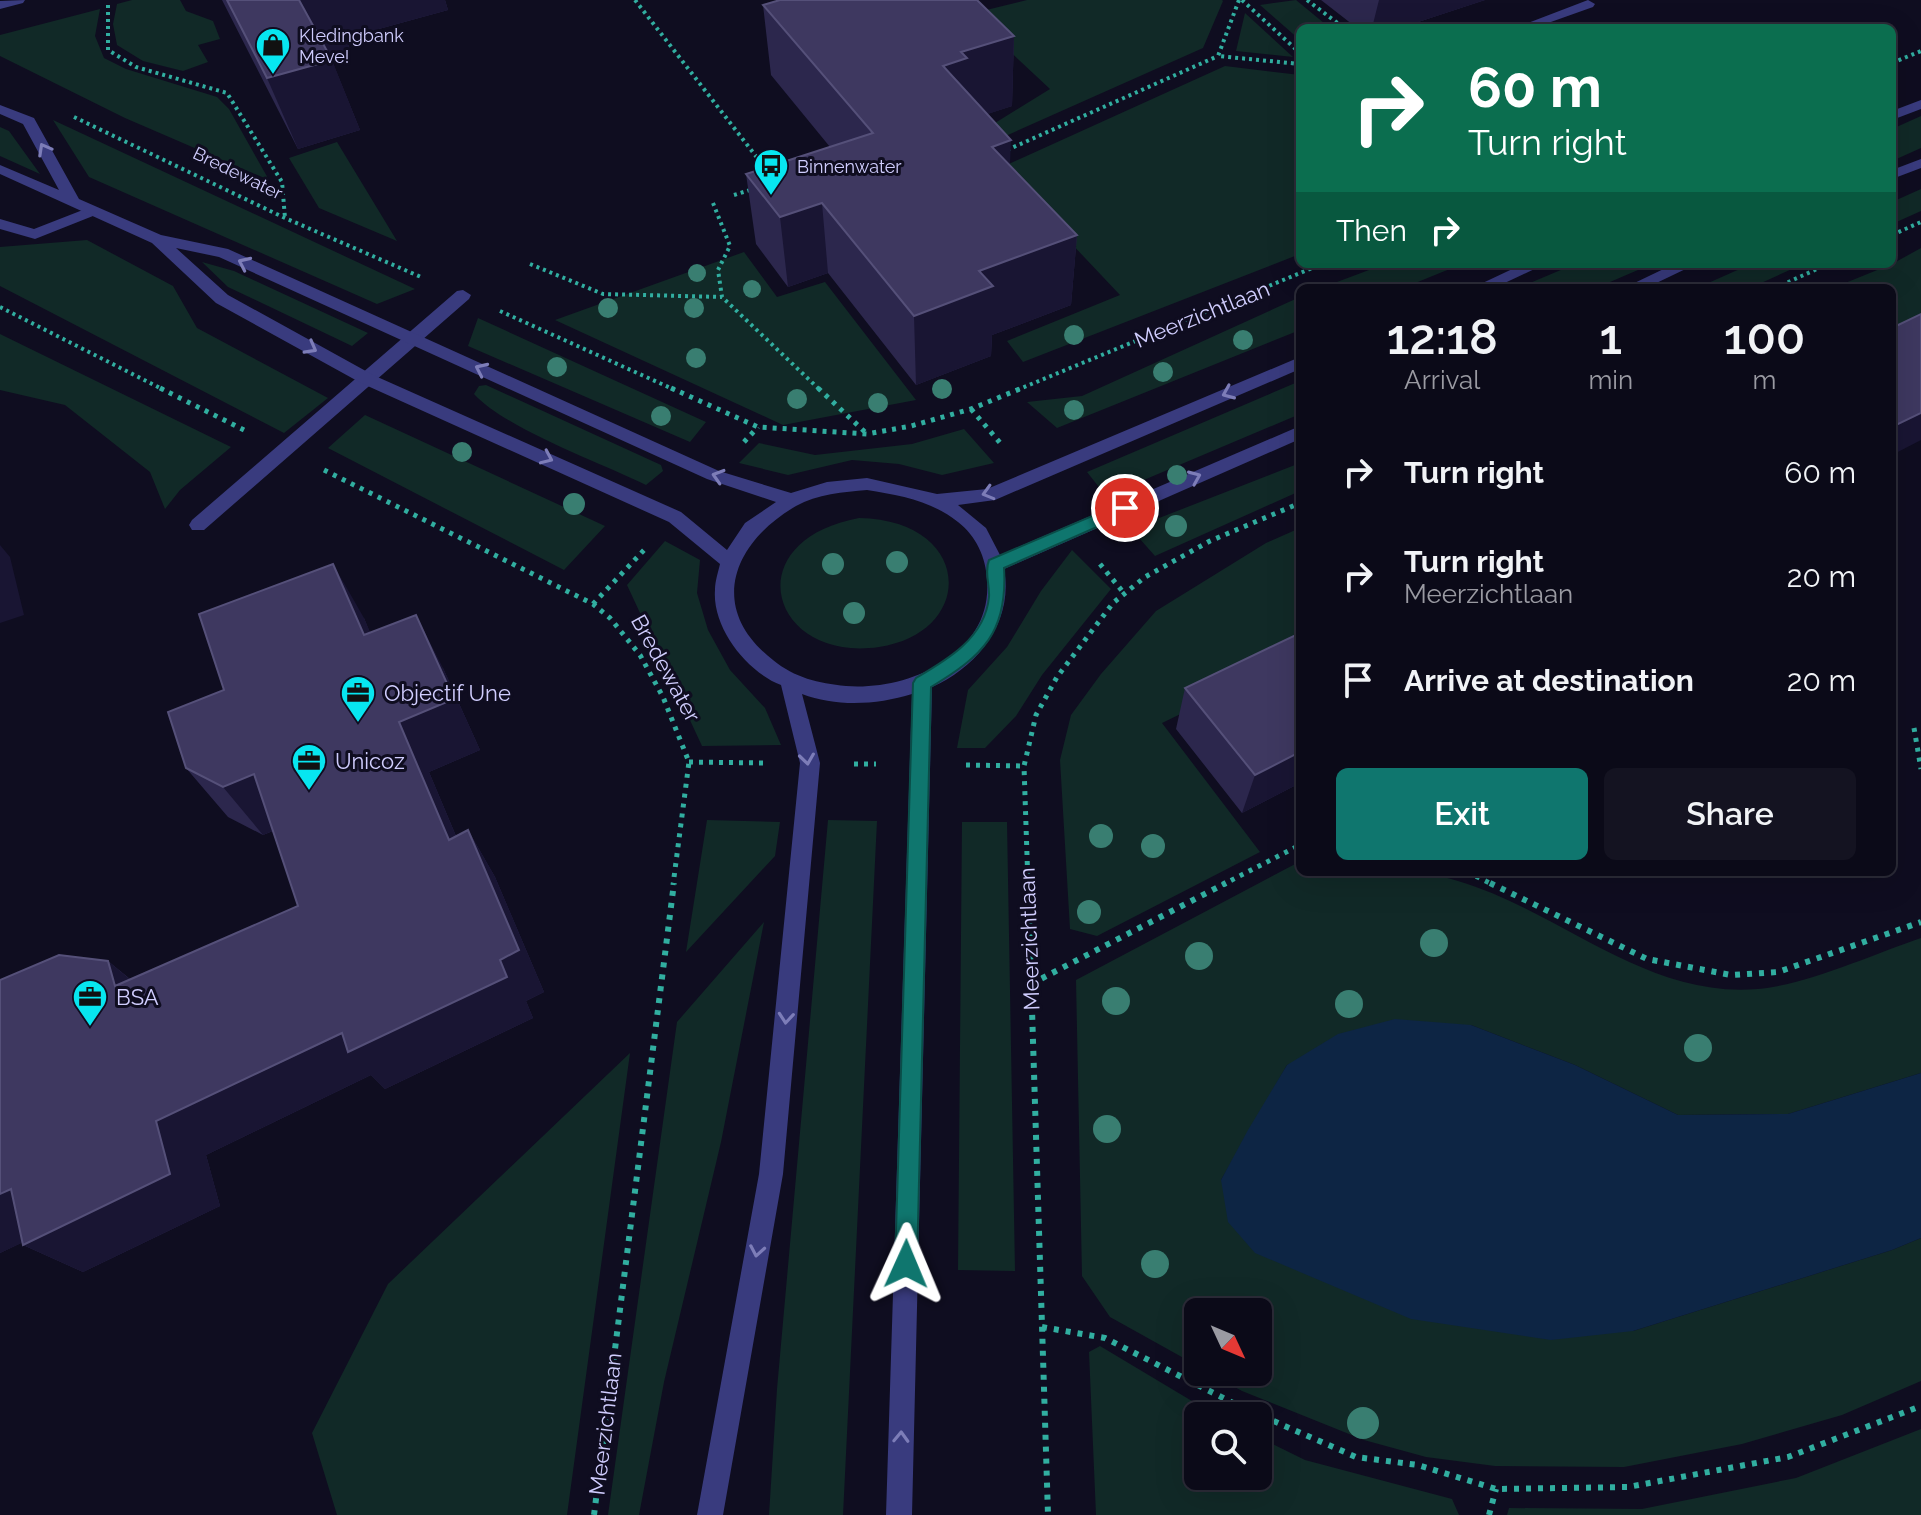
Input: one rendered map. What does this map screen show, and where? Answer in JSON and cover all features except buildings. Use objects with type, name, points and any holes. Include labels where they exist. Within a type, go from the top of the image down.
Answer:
[{"type":"street","points":[[0,5],[18,0]]},
{"type":"street","points":[[1533,24],[1588,4]]},
{"type":"street","points":[[1896,114],[1921,104]]},
{"type":"street","points":[[0,109],[29,121],[74,203]]},
{"type":"street","points":[[1896,173],[1921,163]]},
{"type":"street","points":[[0,169],[157,239],[223,253],[713,475],[792,500]]},
{"type":"street","points":[[0,224],[35,234],[93,211]]},
{"type":"street","points":[[157,239],[222,299],[367,379],[675,517],[729,562]]},
{"type":"street","points":[[1490,284],[1528,268]]},
{"type":"street","points":[[1641,284],[1679,268]]},
{"type":"street","points":[[198,525],[463,295]]},
{"type":"street","points":[[939,500],[989,495],[1296,365]]},
{"type":"street","points":[[995,565],[1296,434]]},
{"type":"street","points":[[867,484],[904,488],[939,500],[976,528],[988,545],[995,565],[997,599],[985,632],[959,662],[922,683],[878,695],[833,695],[790,683],[761,666],[740,644],[726,617],[723,590],[729,562],[754,527],[792,500],[828,488],[867,484]]},
{"type":"street","points":[[710,1515],[771,1174],[810,763],[790,683]]},
{"type":"street","points":[[899,1515],[922,683]]},
{"type":"path","points":[[635,0],[775,181]]},
{"type":"path","points":[[1218,56],[1240,0],[1296,49]]},
{"type":"path","points":[[1307,0],[1339,24]]},
{"type":"path","points":[[108,5],[108,50],[136,67],[227,93],[282,182],[285,218]]},
{"type":"path","points":[[1896,61],[1921,51]]},
{"type":"path","points":[[997,154],[1218,56],[1296,64]]},
{"type":"path","name":"Bredewater","points":[[61,111],[285,218],[758,427]]},
{"type":"path","points":[[734,195],[761,186]]},
{"type":"path","points":[[713,203],[730,246],[718,270],[722,297],[867,434]]},
{"type":"path","points":[[1896,233],[1921,222]]},
{"type":"path","points":[[530,264],[603,294],[722,297]]},
{"type":"path","name":"Meerzichtlaan","points":[[758,427],[867,434],[911,426],[971,409],[1312,268]]},
{"type":"path","points":[[1784,284],[1819,268]]},
{"type":"path","name":"Meerzichtlaan","points":[[1048,1515],[1024,766],[1031,726],[1040,702],[1123,592],[1177,558],[1296,505]]},
{"type":"path","name":"Bredewater","points":[[593,604],[613,618],[650,674],[689,762]]},
{"type":"path","points":[[1914,728],[1921,769]]},
{"type":"path","name":"Meerzichtlaan","points":[[594,1515],[689,762]]},
{"type":"path","points":[[920,765],[1024,766]]},
{"type":"path","points":[[1031,984],[1296,847]]},
{"type":"path","points":[[1475,876],[1647,959],[1731,975],[1778,972],[1921,922]]},
{"type":"path","points":[[1042,1327],[1105,1338],[1239,1406],[1356,1457],[1418,1465],[1496,1489],[1628,1487],[1788,1457],[1921,1406]]},
{"type":"path","points":[[1489,1515],[1496,1489]]},
{"type":"green space","points":[[132,0],[180,0],[186,11],[213,21],[220,39],[198,45],[208,62],[183,71],[143,61],[117,45],[113,24],[117,4]]},
{"type":"green space","points":[[1027,0],[1223,1],[1203,48],[974,150],[966,141],[1050,89],[970,14]]},
{"type":"green space","points":[[1296,0],[1325,24],[1296,24],[1296,36],[1260,5]]},
{"type":"green space","points":[[100,9],[95,36],[104,58],[126,69],[217,97],[229,109],[269,180],[125,118],[0,56],[0,35]]},
{"type":"green space","points":[[1245,13],[1293,57],[1236,51]]},
{"type":"green space","points":[[1225,66],[1296,75],[1296,256],[1023,362],[1007,341],[1120,295],[1000,168]]},
{"type":"green space","points":[[1921,116],[1921,148],[1896,159],[1896,127]]},
{"type":"green space","points":[[53,120],[415,289],[377,304],[89,177]]},
{"type":"green space","points":[[0,127],[9,131],[40,174],[0,156]]},
{"type":"green space","points":[[337,142],[397,241],[319,208],[289,158]]},
{"type":"green space","points":[[1921,189],[1921,211],[1896,222],[1896,200]]},
{"type":"green space","points":[[87,240],[173,286],[197,328],[328,398],[284,433],[0,286],[0,247]]},
{"type":"green space","points":[[1921,248],[1921,327],[1896,340],[1896,284],[1843,284],[1882,268],[1896,268],[1896,262]]},
{"type":"green space","points":[[744,252],[777,297],[825,282],[916,400],[783,425],[555,320]]},
{"type":"green space","points":[[202,262],[234,271],[368,333],[352,346],[228,287]]},
{"type":"green space","points":[[1374,268],[1452,268],[1413,284],[1332,284]]},
{"type":"green space","points":[[1566,268],[1643,268],[1605,284],[1528,284]]},
{"type":"green space","points":[[1742,268],[1794,268],[1759,284],[1706,284]]},
{"type":"green space","points":[[1296,299],[1296,332],[1057,428],[1027,402],[1082,396]]},
{"type":"green space","points":[[478,318],[706,422],[690,442],[468,346]]},
{"type":"green space","points":[[0,334],[231,447],[180,490],[165,509],[150,472],[65,405],[0,390]]},
{"type":"green space","points":[[1296,383],[1296,416],[1106,496],[1087,472]]},
{"type":"green space","points":[[486,385],[661,465],[663,471],[646,485],[555,444],[508,420],[474,394],[479,386]]},
{"type":"green space","points":[[365,415],[605,526],[564,570],[328,448]]},
{"type":"green space","points":[[964,429],[994,463],[942,475],[899,464],[852,460],[788,475],[739,463],[759,443],[815,455],[912,444]]},
{"type":"green space","points":[[1296,465],[1296,493],[1155,556],[1131,529]]},
{"type":"green space","points":[[859,518],[897,524],[924,537],[941,556],[948,578],[946,600],[933,621],[911,637],[879,647],[842,647],[812,637],[792,619],[782,597],[782,573],[794,550],[820,531]]},
{"type":"green space","points":[[1296,530],[1296,658],[1162,723],[1260,852],[1097,936],[1070,929],[1060,760],[1071,715],[1101,674],[1156,611],[1266,543]]},
{"type":"green space","points":[[665,541],[700,560],[697,593],[708,630],[730,670],[765,708],[781,745],[702,746],[627,585]]},
{"type":"green space","points":[[1072,550],[1111,589],[1042,675],[1016,716],[985,748],[957,748],[968,690],[1007,647],[1041,591]]},
{"type":"green space","points":[[707,820],[780,822],[775,856],[686,952]]},
{"type":"green space","points":[[828,820],[877,821],[843,1515],[769,1515],[777,1389]]},
{"type":"green space","points":[[962,822],[1007,822],[1015,1271],[958,1270]]},
{"type":"green space","points":[[1296,864],[1296,876],[1439,876],[1458,881],[1496,895],[1641,967],[1678,981],[1717,988],[1758,989],[1797,982],[1921,938],[1921,1073],[1788,1114],[1678,1115],[1575,1065],[1471,1025],[1287,1065],[1221,1180],[1633,1331],[1892,1250],[1921,1238],[1921,1381],[1842,1415],[1742,1444],[1624,1467],[1495,1466],[1426,1457],[1364,1440],[1233,1386],[1272,1386],[1272,1298],[1184,1298],[1184,1358],[1110,1317],[1082,1276],[1076,980]]},
{"type":"green space","points":[[764,922],[721,1142],[664,1382],[639,1515],[608,1515],[677,1022]]},
{"type":"green space","points":[[630,1053],[567,1515],[337,1515],[312,1433],[388,1284]]},
{"type":"green space","points":[[1100,1346],[1194,1402],[1184,1402],[1184,1490],[1272,1490],[1272,1444],[1305,1460],[1452,1499],[1459,1515],[1096,1515],[1089,1352]]},
{"type":"green space","points":[[1921,1429],[1921,1515],[1507,1515],[1509,1508],[1642,1509],[1796,1478]]},
{"type":"water","points":[[1395,1019],[1471,1025],[1575,1065],[1678,1115],[1788,1114],[1921,1073],[1921,1238],[1892,1250],[1633,1331],[1551,1340],[1411,1319],[1255,1253],[1228,1222],[1221,1180],[1248,1130],[1287,1065],[1338,1034]]},
{"type":"place","name":"Kledingbank Meve!","points":[[273,76]]},
{"type":"place","name":"Binnenwater","points":[[771,197]]},
{"type":"place","name":"Objectif Une","points":[[358,724]]},
{"type":"place","name":"Unicoz","points":[[309,792]]},
{"type":"place","name":"BSA","points":[[90,1028]]},
{"type":"route","points":[[906,1264],[922,683],[959,662],[985,632],[997,599],[995,565],[1125,508]]}]
